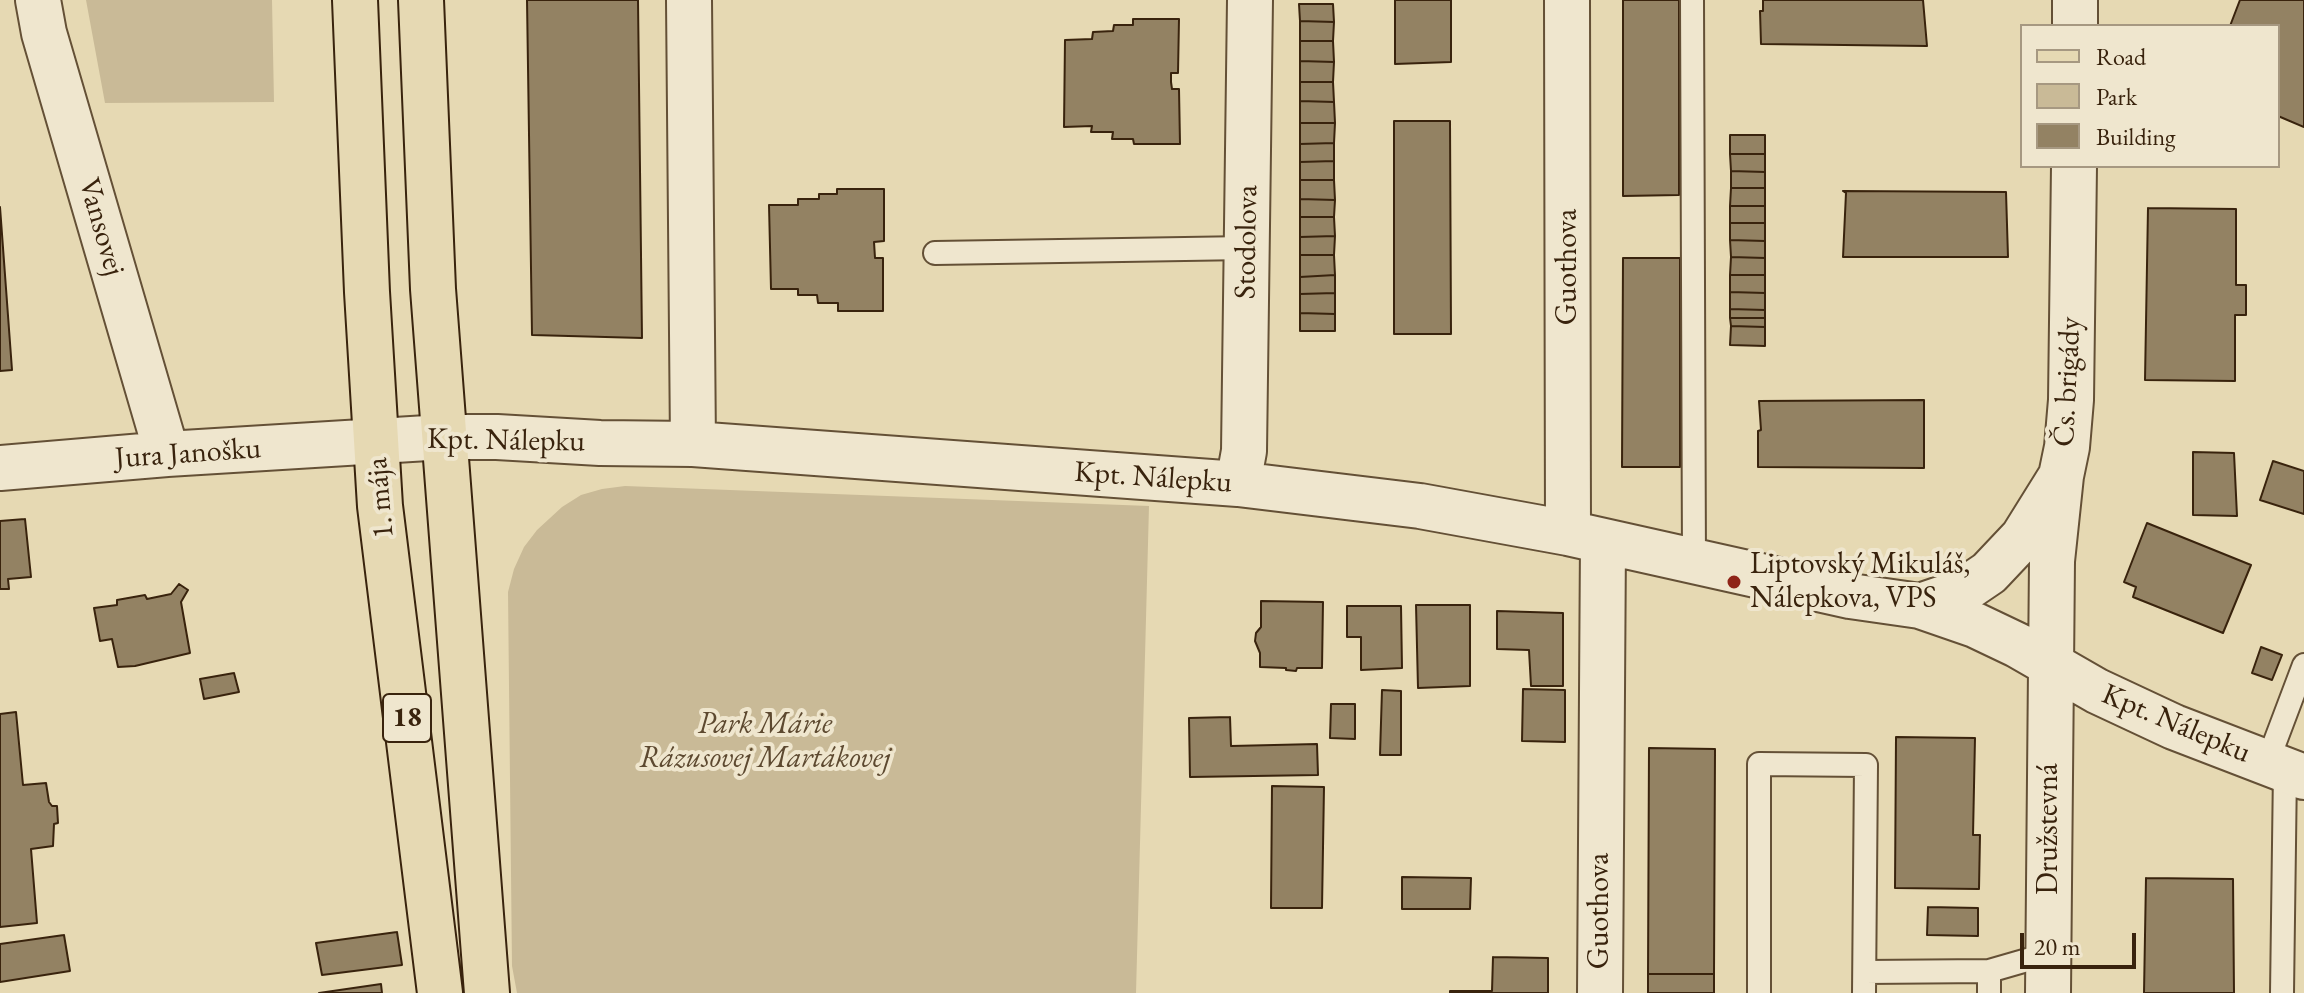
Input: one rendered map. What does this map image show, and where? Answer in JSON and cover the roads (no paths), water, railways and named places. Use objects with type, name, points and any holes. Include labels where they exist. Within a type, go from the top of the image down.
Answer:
[{"type":"main road","name":"1. mája","points":[[355,0],[380,506],[440,993]]},
{"type":"main road","name":"18","points":[[421,0],[433,289],[487,993]]},
{"type":"street","name":"Vansovej","points":[[38,0],[44,33],[167,454]]},
{"type":"street","points":[[689,0],[693,444]]},
{"type":"street","name":"Stodolova","points":[[1238,484],[1244,451],[1250,0]]},
{"type":"street","name":"Guothova","points":[[1567,0],[1600,993]]},
{"type":"street","points":[[2075,0],[2075,24]]},
{"type":"street","name":"Čs. brigády","points":[[1989,573],[2023,537],[2061,476],[2071,400],[2074,168]]},
{"type":"street","name":"Kpt. Nálepku","points":[[376,443],[444,437],[693,444],[1238,484],[1420,506],[1586,537],[1850,596],[1920,606],[1975,625],[2017,645],[2128,706],[2285,770]]},
{"type":"street","name":"Jura Janošku","points":[[0,468],[167,454],[376,443]]},
{"type":"street","points":[[2050,665],[2052,561],[2061,476]]},
{"type":"street","name":"Kpt. Nálepku","points":[[1920,606],[1961,592],[1989,573]]},
{"type":"street","name":"Družstevná","points":[[2048,974],[2050,665]]},
{"type":"lane","points":[[1692,0],[1694,561]]},
{"type":"lane","points":[[935,253],[1247,248]]},
{"type":"lane","points":[[2282,993],[2285,770],[2304,665]]},
{"type":"lane","points":[[1759,993],[1759,764],[1866,765],[1865,983],[1989,982],[2048,974]]},
{"type":"place","name":"Liptovský Mikuláš, Nálepkova, VPS","points":[[1734,582]]},
{"type":"park label","name":"Park Márie Rázusovej Martákovej","points":[[765,742]]}]
